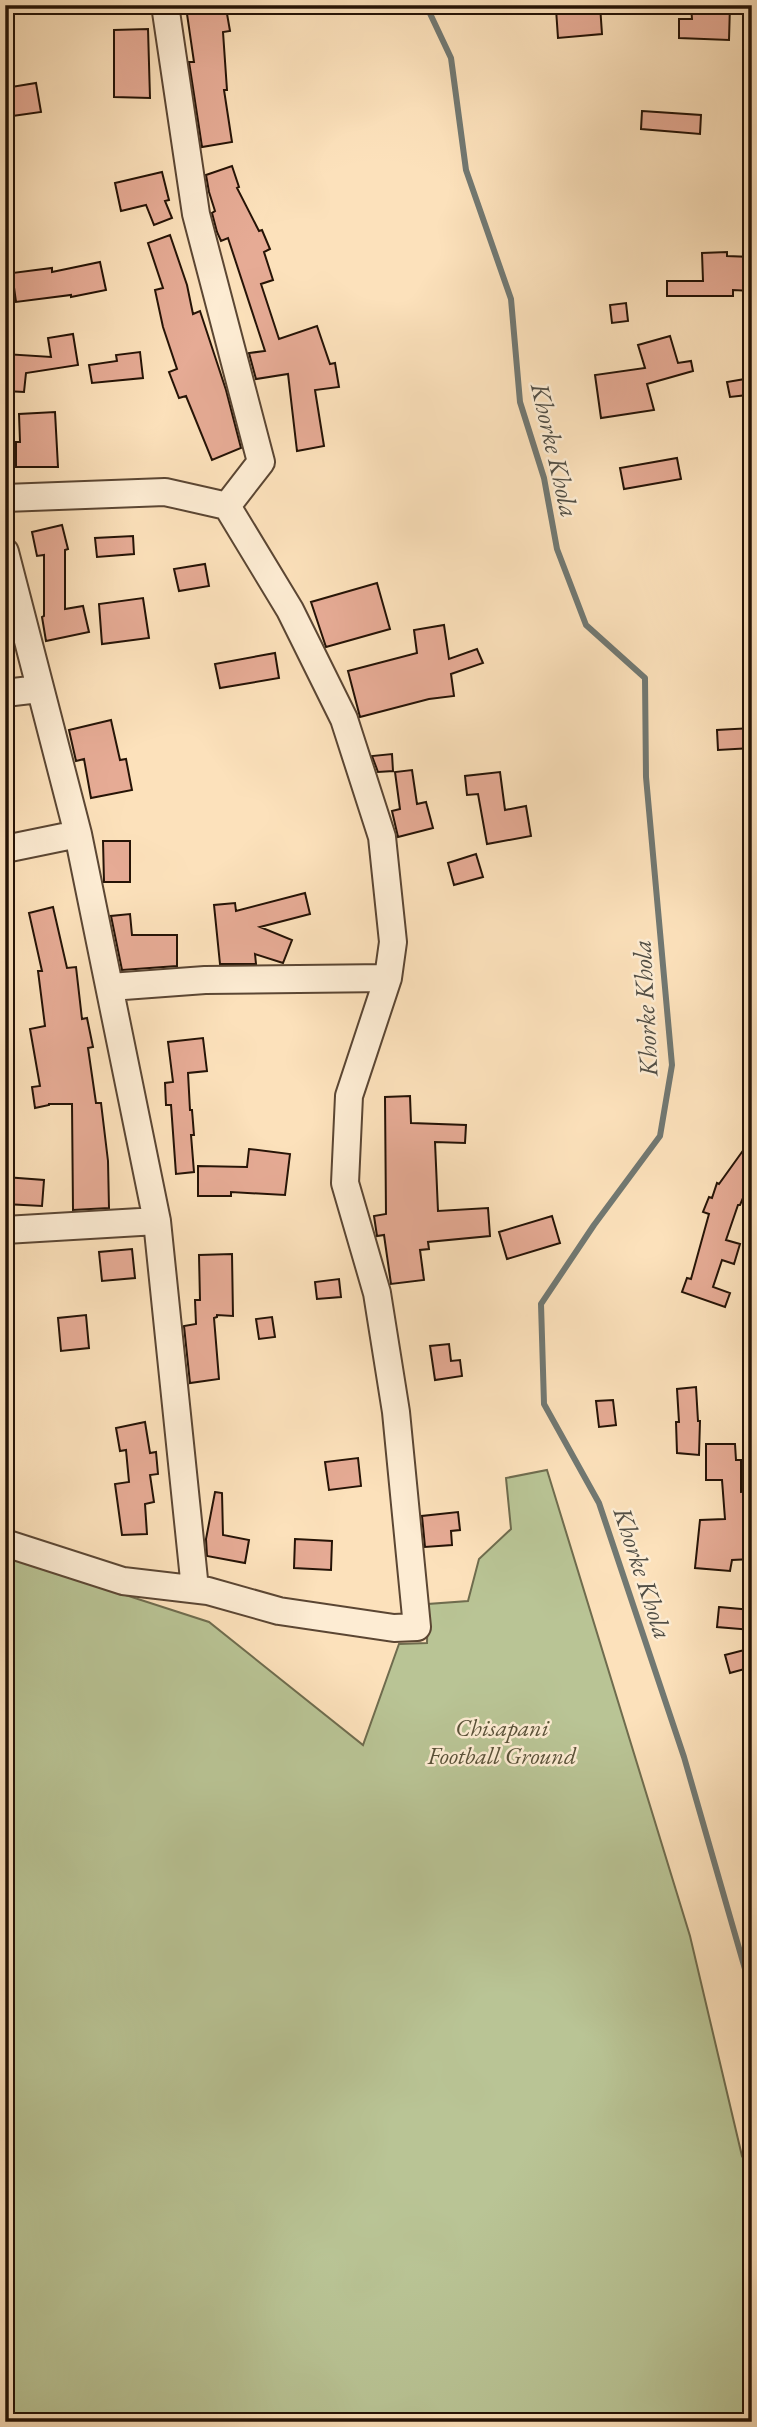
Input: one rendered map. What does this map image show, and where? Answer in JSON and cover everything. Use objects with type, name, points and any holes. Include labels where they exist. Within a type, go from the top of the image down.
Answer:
[{"type":"street","points":[[165,5],[196,214],[261,462],[228,506]]},
{"type":"street","points":[[5,498],[165,492],[228,506],[289,610],[344,719],[382,837],[393,942],[388,978],[349,1096],[345,1183],[377,1293],[396,1412],[417,1627],[394,1628],[279,1611],[195,1589],[123,1581],[5,1543]]},
{"type":"street","points":[[5,552],[78,834],[158,1221],[195,1589]]},
{"type":"street","points":[[5,693],[40,689]]},
{"type":"street","points":[[5,849],[78,834]]},
{"type":"street","points":[[110,987],[205,980],[388,978]]},
{"type":"street","points":[[5,1230],[158,1221]]},
{"type":"green space","name":"Chisapani Football Ground","points":[[547,1470],[690,1936],[742,2156],[752,2173],[752,2422],[5,2422],[5,1556],[209,1622],[363,1745],[399,1644],[427,1643],[428,1604],[468,1601],[479,1559],[511,1529],[506,1478]]},
{"type":"building","points":[[600,5],[602,34],[558,38],[556,9]]},
{"type":"building","points":[[691,5],[730,5],[729,40],[679,38],[679,19],[692,19]]},
{"type":"building","points":[[226,8],[230,31],[223,32],[227,90],[224,90],[232,142],[202,147],[189,62],[194,62],[187,14]]},
{"type":"building","points":[[148,29],[150,98],[114,97],[114,30]]},
{"type":"building","points":[[36,83],[41,112],[5,117],[5,88]]},
{"type":"building","points":[[642,111],[701,115],[700,134],[641,129]]},
{"type":"building","points":[[232,166],[239,187],[237,188],[270,249],[264,252],[273,280],[261,284],[279,339],[317,326],[330,364],[335,363],[339,387],[315,390],[324,446],[297,451],[288,374],[256,379],[249,353],[265,351],[228,238],[221,241],[217,232],[206,175]]},
{"type":"building","points":[[162,172],[169,200],[165,201],[172,218],[154,225],[146,205],[121,211],[115,183]]},
{"type":"building","points":[[170,235],[187,285],[193,314],[200,311],[226,390],[241,448],[212,460],[186,396],[179,398],[169,372],[177,369],[163,327],[155,290],[163,288],[148,243]]},
{"type":"building","points":[[727,252],[727,256],[752,257],[752,291],[733,290],[733,296],[667,296],[667,281],[703,281],[702,253]]},
{"type":"building","points":[[100,262],[106,290],[71,297],[16,302],[12,273],[52,268],[52,272]]},
{"type":"building","points":[[626,303],[628,321],[612,323],[610,305]]},
{"type":"building","points":[[73,334],[78,365],[26,373],[24,392],[5,391],[5,354],[51,357],[48,338]]},
{"type":"building","points":[[670,336],[678,363],[691,361],[693,371],[647,384],[654,410],[601,418],[595,375],[645,368],[638,345]]},
{"type":"building","points":[[140,352],[143,378],[92,383],[89,365],[117,361],[116,355]]},
{"type":"building","points":[[745,379],[747,395],[730,397],[727,382]]},
{"type":"building","points":[[55,412],[58,467],[16,467],[16,442],[20,442],[19,414]]},
{"type":"building","points":[[677,458],[681,479],[624,489],[620,468]]},
{"type":"building","points":[[62,525],[68,549],[65,550],[65,609],[83,606],[89,632],[46,641],[42,617],[44,555],[37,556],[32,532]]},
{"type":"building","points":[[133,536],[134,554],[97,557],[95,538]]},
{"type":"building","points":[[205,564],[209,586],[179,591],[174,569]]},
{"type":"building","points":[[377,583],[390,629],[326,647],[311,602]]},
{"type":"building","points":[[143,598],[149,638],[102,644],[99,604]]},
{"type":"building","points":[[444,625],[449,659],[477,649],[483,663],[451,674],[454,696],[429,699],[360,717],[348,671],[417,653],[414,630]]},
{"type":"building","points":[[275,653],[279,678],[220,688],[215,664]]},
{"type":"building","points":[[111,720],[120,760],[126,759],[132,790],[91,798],[84,759],[76,761],[69,730]]},
{"type":"building","points":[[752,728],[752,748],[718,750],[717,730]]},
{"type":"building","points":[[392,754],[393,771],[378,772],[372,756]]},
{"type":"building","points":[[412,770],[417,804],[426,802],[433,828],[398,837],[392,811],[400,809],[395,772]]},
{"type":"building","points":[[500,772],[505,810],[526,806],[531,836],[487,844],[478,794],[467,795],[465,776]]},
{"type":"building","points":[[103,841],[130,841],[130,882],[104,882]]},
{"type":"building","points":[[476,854],[483,877],[454,885],[448,863]]},
{"type":"building","points":[[305,893],[310,914],[260,927],[292,940],[283,963],[255,954],[256,964],[220,964],[214,905],[235,903],[236,911]]},
{"type":"building","points":[[53,907],[67,968],[76,967],[82,1019],[87,1018],[93,1047],[88,1048],[96,1103],[101,1103],[108,1161],[109,1208],[73,1210],[72,1104],[49,1104],[35,1108],[32,1087],[40,1086],[30,1029],[45,1026],[38,971],[42,971],[29,913]]},
{"type":"building","points":[[130,914],[132,935],[177,935],[177,966],[122,970],[111,916]]},
{"type":"building","points":[[203,1038],[207,1071],[188,1073],[194,1135],[191,1135],[194,1172],[176,1174],[171,1105],[166,1105],[165,1083],[173,1082],[168,1042]]},
{"type":"building","points":[[410,1096],[411,1123],[466,1125],[465,1143],[435,1142],[438,1211],[488,1208],[490,1236],[428,1242],[429,1249],[420,1250],[424,1280],[391,1284],[384,1235],[377,1236],[374,1216],[386,1214],[385,1097]]},
{"type":"building","points":[[752,1138],[752,1177],[738,1205],[726,1240],[740,1244],[734,1264],[722,1260],[713,1287],[730,1293],[725,1307],[682,1292],[687,1278],[691,1279],[709,1214],[703,1212],[709,1197],[712,1198],[717,1183],[719,1184]]},
{"type":"building","points":[[249,1149],[290,1154],[285,1195],[231,1192],[231,1196],[198,1196],[198,1166],[247,1167]]},
{"type":"building","points":[[5,1177],[44,1180],[42,1206],[5,1204]]},
{"type":"building","points":[[552,1216],[560,1243],[507,1259],[499,1232]]},
{"type":"building","points":[[132,1249],[135,1278],[102,1281],[99,1252]]},
{"type":"building","points":[[232,1254],[233,1316],[217,1315],[214,1318],[219,1379],[190,1383],[184,1326],[196,1324],[195,1300],[200,1300],[199,1255]]},
{"type":"building","points":[[339,1279],[341,1297],[317,1299],[315,1282]]},
{"type":"building","points":[[86,1315],[89,1348],[61,1351],[58,1318]]},
{"type":"building","points":[[272,1317],[275,1337],[259,1339],[256,1319]]},
{"type":"building","points":[[449,1344],[451,1361],[460,1360],[462,1376],[435,1380],[430,1346]]},
{"type":"building","points":[[696,1387],[700,1421],[699,1455],[677,1453],[677,1389]]},
{"type":"building","points":[[613,1400],[616,1425],[599,1427],[596,1401]]},
{"type":"building","points":[[145,1422],[150,1453],[156,1452],[158,1474],[150,1475],[154,1502],[145,1504],[147,1534],[122,1535],[115,1484],[129,1482],[126,1450],[120,1451],[116,1428]]},
{"type":"building","points":[[706,1444],[735,1444],[736,1460],[741,1460],[741,1492],[752,1491],[752,1559],[732,1560],[730,1571],[695,1568],[700,1520],[725,1519],[722,1480],[706,1480]]},
{"type":"building","points":[[358,1458],[361,1486],[329,1490],[325,1462]]},
{"type":"building","points":[[215,1492],[222,1493],[223,1535],[249,1540],[245,1563],[207,1556],[206,1539]]},
{"type":"building","points":[[458,1512],[460,1530],[451,1531],[452,1545],[425,1547],[422,1516]]},
{"type":"building","points":[[295,1539],[332,1541],[331,1570],[294,1568]]},
{"type":"building","points":[[719,1607],[752,1610],[752,1630],[717,1627]]},
{"type":"building","points":[[752,1648],[752,1667],[730,1673],[725,1655]]},
{"type":"waterway","name":"Khorke Khola","points":[[426,5],[451,58],[466,170],[511,299],[520,402],[544,478],[557,549],[586,625],[645,678],[646,777],[672,1065],[660,1136],[594,1225],[541,1304],[544,1404],[599,1503],[684,1757],[747,1976],[752,1983]]}]
